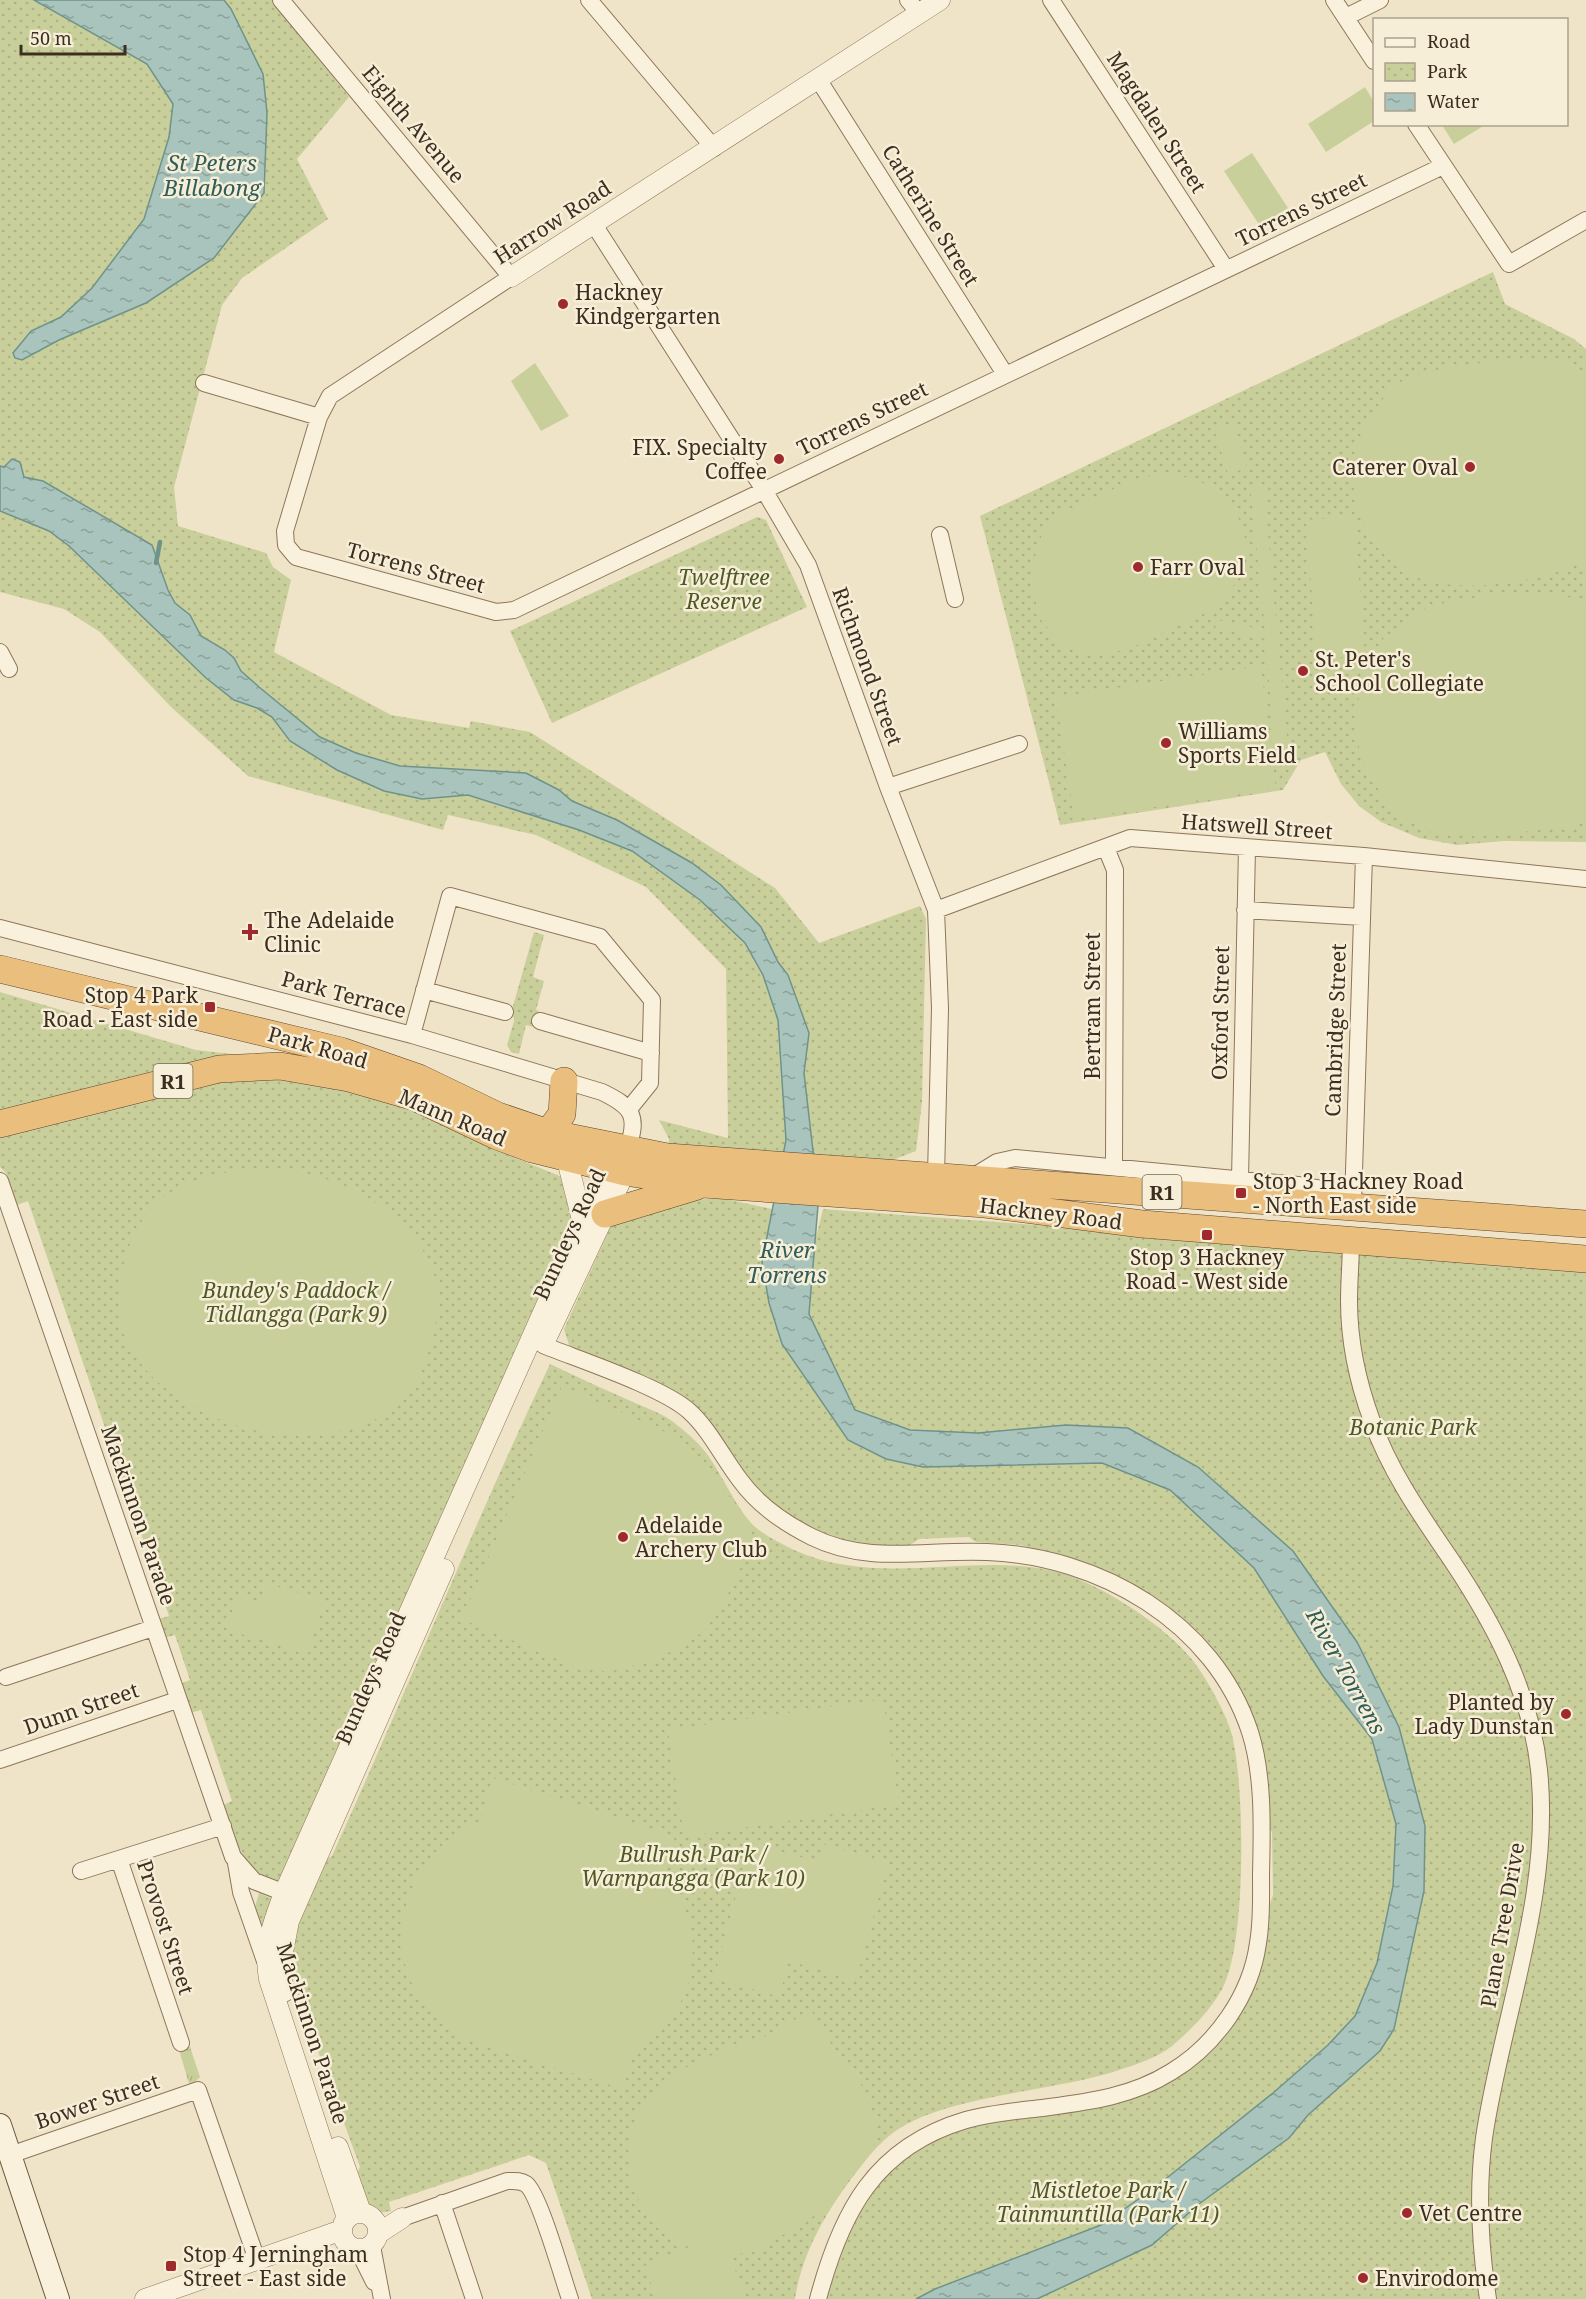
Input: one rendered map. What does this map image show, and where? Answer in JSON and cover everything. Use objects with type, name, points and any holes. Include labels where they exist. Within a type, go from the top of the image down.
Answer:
[{"type":"highway","name":"Park Road","points":[[0,969],[341,1051],[419,1078],[498,1116],[548,1133],[620,1164]]},
{"type":"highway","name":"Mann Road","points":[[0,1124],[219,1069],[280,1066],[349,1078],[415,1097],[497,1136],[567,1160],[620,1164]]},
{"type":"highway","points":[[548,1133],[562,1114],[564,1081]]},
{"type":"highway","name":"Hackney Road","points":[[620,1164],[871,1185],[985,1204],[1174,1226],[1586,1259]]},
{"type":"highway","points":[[594,1219],[705,1172]]},
{"type":"highway","name":"Hackney Road","points":[[871,1185],[936,1176],[1177,1193],[1353,1200],[1586,1224]]},
{"type":"highway","points":[[936,1176],[985,1204]]},
{"type":"highway","points":[[1174,1226],[1177,1193]]},
{"type":"main road","points":[[0,2126],[58,2299]]},
{"type":"street","name":"Eighth Avenue","points":[[281,0],[511,277]]},
{"type":"street","points":[[589,0],[714,148]]},
{"type":"street","name":"Harrow Road","points":[[289,551],[285,541],[285,531],[319,417],[330,396],[818,79],[913,6],[940,0]]},
{"type":"street","name":"Magdalen Street","points":[[1051,0],[1226,269]]},
{"type":"street","points":[[1334,0],[1373,59]]},
{"type":"street","points":[[1346,17],[1380,0]]},
{"type":"street","name":"Catherine Street","points":[[818,79],[1005,374]]},
{"type":"street","points":[[1417,126],[1509,264],[1586,220]]},
{"type":"street","name":"Torrens Street","points":[[289,551],[296,557],[504,613],[1443,166]]},
{"type":"street","name":"Richmond Street","points":[[593,224],[764,490],[808,565],[888,787],[936,910],[940,1008],[936,1176]]},
{"type":"street","points":[[204,383],[319,417]]},
{"type":"street","points":[[940,536],[955,599]]},
{"type":"street","points":[[0,652],[9,669]]},
{"type":"street","points":[[888,787],[1019,744]]},
{"type":"street","name":"Hatswell Street","points":[[936,910],[1130,838],[1365,856],[1586,879]]},
{"type":"street","name":"Bertram Street","points":[[1106,848],[1115,870],[1114,1166]]},
{"type":"street","name":"Oxford Street","points":[[1240,1179],[1247,848]]},
{"type":"street","name":"Cambridge Street","points":[[1353,1200],[1365,856]]},
{"type":"street","points":[[412,1035],[450,896],[600,937],[652,1000],[650,1083],[629,1109],[634,1131],[620,1164]]},
{"type":"street","points":[[1245,910],[1362,917]]},
{"type":"street","name":"Park Terrace","points":[[0,928],[412,1035],[602,1092],[621,1101],[629,1109]]},
{"type":"street","points":[[424,990],[506,1012]]},
{"type":"street","points":[[540,1021],[651,1053]]},
{"type":"street","name":"Hackney Road","points":[[970,1179],[997,1162],[1015,1158],[1240,1179],[1353,1200]]},
{"type":"street","points":[[567,1160],[594,1219]]},
{"type":"street","name":"Bundeys Road","points":[[273,1958],[289,1921],[292,1896],[537,1343],[620,1164]]},
{"type":"street","name":"Mackinnon Parade","points":[[0,1181],[177,1700],[236,1863],[241,1892],[273,1958],[360,2232]]},
{"type":"street","name":"Plane Tree Drive","points":[[1351,1240],[1349,1304],[1352,1346],[1372,1423],[1398,1479],[1477,1600],[1509,1661],[1530,1719],[1539,1770],[1539,1856],[1523,1956],[1484,2139],[1480,2207],[1488,2299]]},
{"type":"street","points":[[537,1343],[656,1392],[688,1410],[754,1497],[788,1524],[825,1543],[870,1554],[987,1552],[1044,1558],[1104,1579],[1133,1594],[1166,1615],[1194,1639],[1226,1678],[1249,1729],[1257,1760],[1260,1797],[1261,1864],[1258,1946],[1239,1998],[1214,2038],[1173,2071],[1125,2094],[991,2114],[928,2135],[894,2158],[854,2203],[833,2247],[818,2299]]},
{"type":"street","points":[[6,1677],[153,1628]]},
{"type":"street","name":"Dunn Street","points":[[0,1760],[177,1700]]},
{"type":"street","name":"Provost Street","points":[[181,2043],[119,1858],[223,1826]]},
{"type":"street","points":[[81,1871],[119,1858]]},
{"type":"street","name":"Mackinnon Parade","points":[[236,1863],[254,1881],[292,1896]]},
{"type":"street","name":"Bower Street","points":[[10,2155],[198,2090],[257,2260]]},
{"type":"street","points":[[145,2299],[257,2260],[360,2232],[507,2181],[525,2184],[532,2191],[570,2299]]},
{"type":"street","points":[[442,2203],[474,2299]]},
{"type":"street","points":[[360,2232],[362,2262],[381,2295]]},
{"type":"green space","points":[[0,0],[272,0],[349,97],[297,159],[328,219],[242,278],[222,305],[174,487],[178,526],[266,553],[273,567],[291,580],[274,652],[391,715],[469,728],[471,721],[530,732],[775,888],[819,943],[920,906],[926,919],[922,1102],[916,1151],[890,1161],[668,1147],[669,1139],[659,1120],[728,1138],[726,969],[646,887],[536,835],[448,815],[443,830],[248,776],[171,707],[100,632],[64,609],[0,592],[0,511],[49,531],[69,546],[206,678],[234,700],[257,708],[272,717],[290,741],[337,770],[459,770],[400,766],[356,753],[320,737],[241,671],[234,658],[225,650],[201,636],[190,615],[175,603],[168,590],[152,545],[43,481],[24,477],[0,466]]},
{"type":"green space","points":[[1365,87],[1373,100],[1373,122],[1326,152],[1308,124]]},
{"type":"green space","points":[[1443,126],[1483,126],[1454,144]]},
{"type":"green space","points":[[1252,153],[1288,208],[1260,226],[1224,171]]},
{"type":"green space","name":"St. Peter's School Collegiate","points":[[1493,272],[1505,304],[1574,339],[1586,349],[1586,842],[1504,841],[1457,845],[1419,838],[1381,822],[1359,806],[1341,784],[1325,752],[1301,760],[1283,790],[1060,825],[980,516]]},
{"type":"green space","name":"Caterer Oval","points":[[1526,358],[1560,360],[1586,373],[1586,561],[1522,581],[1475,586],[1452,585],[1407,574],[1376,545],[1364,526],[1357,506],[1353,485],[1354,463],[1367,422],[1390,390],[1406,379],[1439,369]]},
{"type":"green space","points":[[535,363],[569,416],[541,431],[511,381]]},
{"type":"green space","points":[[1233,423],[1247,468],[1228,474],[1214,429]]},
{"type":"green space","name":"Farr Oval","points":[[1169,472],[1206,484],[1237,514],[1248,547],[1239,578],[1216,608],[1127,650],[1092,655],[1062,645],[1040,619],[1031,583],[1035,556],[1043,531],[1059,514],[1133,480]]},
{"type":"green space","points":[[1250,485],[1268,486],[1269,500],[1265,501],[1288,749],[1274,750],[1266,639],[1215,628],[1218,620],[1265,630]]},
{"type":"green space","points":[[1354,516],[1365,656],[1317,659],[1306,520]]},
{"type":"green space","name":"Twelftree Reserve","points":[[757,517],[766,520],[807,607],[552,723],[510,631]]},
{"type":"green space","points":[[1556,593],[1586,603],[1586,821],[1568,827],[1486,836],[1438,835],[1409,822],[1382,796],[1362,762],[1355,727],[1362,676],[1383,639],[1428,606],[1496,594]]},
{"type":"green space","name":"Williams Sports Field","points":[[1261,666],[1276,789],[1074,819],[1056,697]]},
{"type":"green space","points":[[534,932],[544,935],[533,977],[544,981],[534,1027],[526,1025],[519,1054],[511,1052],[507,1045],[514,1021],[513,1006]]},
{"type":"green space","points":[[0,992],[196,1050],[268,1058],[0,1115]]},
{"type":"green space","name":"Bundey's Paddock / Tidlangga (Park 9)","points":[[308,1078],[429,1114],[484,1145],[562,1177],[575,1217],[281,1879],[270,1880],[260,1875],[243,1855],[221,1806],[232,1801],[201,1710],[190,1713],[180,1684],[190,1680],[175,1635],[164,1638],[158,1619],[169,1616],[28,1201],[17,1205],[6,1173],[0,1167],[0,1131],[204,1079]]},
{"type":"green space","points":[[250,1170],[283,1170],[309,1174],[335,1182],[385,1209],[405,1227],[422,1248],[434,1273],[439,1300],[431,1341],[417,1380],[393,1408],[378,1418],[360,1426],[319,1435],[293,1436],[237,1426],[184,1401],[161,1385],[141,1365],[127,1342],[121,1325],[119,1308],[122,1274],[128,1249],[150,1210],[165,1196],[202,1178]]},
{"type":"green space","points":[[721,1198],[772,1209],[769,1303],[782,1344],[848,1440],[923,1467],[1102,1463],[1170,1490],[1254,1568],[1323,1676],[1372,1739],[1396,1824],[1393,1885],[1424,1891],[1425,1826],[1293,1551],[1066,1425],[978,1433],[910,1430],[855,1410],[809,1314],[812,1254],[823,1209],[1586,1266],[1586,2299],[824,2299],[829,2279],[860,2205],[899,2163],[931,2142],[969,2125],[1102,2104],[1218,2041],[1273,1895],[1272,1832],[1267,1825],[1265,1787],[1214,1655],[1075,1560],[1021,1545],[976,1542],[969,1537],[919,1539],[910,1545],[877,1545],[849,1543],[808,1528],[768,1502],[649,1377],[570,1348],[564,1329],[611,1226],[667,1202]]},
{"type":"green space","name":"Bullrush Park / Warnpangga (Park 10)","points":[[550,1364],[672,1421],[693,1438],[707,1454],[752,1524],[766,1535],[794,1550],[831,1562],[869,1568],[1017,1566],[1053,1571],[1101,1590],[1145,1617],[1184,1650],[1210,1687],[1232,1735],[1241,1824],[1240,1897],[1232,1960],[1225,1983],[1209,2009],[1172,2046],[1147,2060],[1093,2077],[937,2111],[910,2122],[889,2136],[866,2160],[829,2212],[807,2254],[795,2299],[592,2299],[546,2163],[529,2155],[389,2202],[391,2211],[377,2213],[364,2206],[357,2173],[360,2167],[311,2032],[314,2031],[312,2024],[297,2011],[285,1975],[285,1945],[327,1859],[332,1856]]},
{"type":"green space","name":"Adelaide Archery Club","points":[[562,1386],[681,1439],[738,1507],[749,1527],[750,1547],[728,1594],[705,1631],[658,1659],[609,1672],[580,1669],[462,1619]]},
{"type":"green space","points":[[265,1583],[324,1600],[308,1654],[227,1630],[237,1596],[260,1602]]},
{"type":"green space","points":[[883,1699],[899,1804],[684,1837],[668,1730]]},
{"type":"green space","points":[[493,1778],[675,1837],[662,1874],[675,1889],[690,1924],[693,1942],[689,1980],[673,2017],[636,2050],[623,2089],[467,2040],[446,2029],[447,2025],[423,2002],[408,1975],[402,1946],[404,1915],[413,1886],[429,1859],[452,1837],[480,1822]]},
{"type":"green space","points":[[750,1843],[818,1862],[823,1844],[888,1864],[856,1980],[789,1961],[779,1997],[714,1978]]},
{"type":"green space","points":[[259,1893],[273,1899],[262,1933],[253,1914]]},
{"type":"green space","points":[[811,2010],[842,2062],[860,2082],[875,2119],[875,2144],[830,2206],[755,2252],[729,2255],[747,2299],[657,2299],[644,2266],[689,2247],[672,2238],[657,2226],[645,2211],[636,2194],[629,2157],[630,2138],[636,2120],[633,2116],[666,2077],[735,2044],[767,2036]]},
{"type":"green space","points":[[190,2047],[200,2077],[190,2087],[179,2050]]},
{"type":"water","name":"St Peters Billabong","points":[[34,0],[224,0],[231,9],[263,74],[267,113],[264,193],[214,258],[146,303],[59,340],[22,360],[15,358],[13,353],[31,331],[61,317],[92,288],[144,219],[169,137],[173,104],[147,64]]},
{"type":"water","name":"River Torrens","points":[[12,459],[20,462],[24,477],[43,481],[152,545],[175,603],[190,615],[201,636],[225,650],[234,658],[241,671],[320,737],[356,753],[400,766],[526,773],[559,790],[572,801],[617,820],[692,863],[721,885],[761,927],[778,962],[788,975],[809,1033],[804,1073],[813,1151],[820,1181],[809,1314],[855,1410],[910,1430],[978,1433],[1066,1425],[1128,1428],[1198,1467],[1293,1551],[1357,1642],[1399,1727],[1425,1826],[1424,1891],[1394,2029],[1380,2051],[1308,2115],[1289,2138],[1199,2204],[1152,2245],[1037,2299],[916,2299],[935,2289],[1101,2225],[1153,2189],[1273,2093],[1328,2045],[1355,2016],[1377,1963],[1393,1886],[1396,1824],[1372,1739],[1323,1676],[1254,1568],[1170,1490],[1102,1463],[923,1467],[886,1459],[848,1440],[782,1344],[769,1303],[762,1262],[786,1140],[778,1020],[763,975],[745,943],[700,900],[632,851],[579,830],[468,795],[422,799],[384,791],[337,770],[290,741],[272,717],[257,708],[234,700],[206,678],[69,546],[49,531],[0,511],[0,466],[4,467]]},
{"type":"waterway","points":[[156,563],[160,542]]},
{"type":"place","name":"Hackney Kindgergarten","points":[[563,304]]},
{"type":"place","name":"FIX. Specialty Coffee","points":[[779,459]]},
{"type":"place","name":"Caterer Oval","points":[[1470,467]]},
{"type":"place","name":"Farr Oval","points":[[1138,567]]},
{"type":"place","name":"St. Peter's School Collegiate","points":[[1303,671]]},
{"type":"place","name":"Williams Sports Field","points":[[1166,743]]},
{"type":"place","name":"The Adelaide Clinic","points":[[250,932]]},
{"type":"place","name":"Stop 4 Park Road - East side","points":[[210,1007]]},
{"type":"place","name":"Stop 3 Hackney Road - North East side","points":[[1241,1193]]},
{"type":"place","name":"Stop 3 Hackney Road - West side","points":[[1207,1235]]},
{"type":"place","name":"Adelaide Archery Club","points":[[623,1537]]},
{"type":"place","name":"Planted by Lady Dunstan","points":[[1566,1714]]},
{"type":"place","name":"Vet Centre","points":[[1407,2213]]},
{"type":"place","name":"Stop 4 Jerningham Street - East side","points":[[171,2266]]},
{"type":"place","name":"Envirodome","points":[[1363,2278]]},
{"type":"park label","name":"Botanic Park","points":[[1413,1427]]},
{"type":"park label","name":"Mistletoe Park / Tainmuntilla (Park 11)","points":[[1108,2202]]}]
